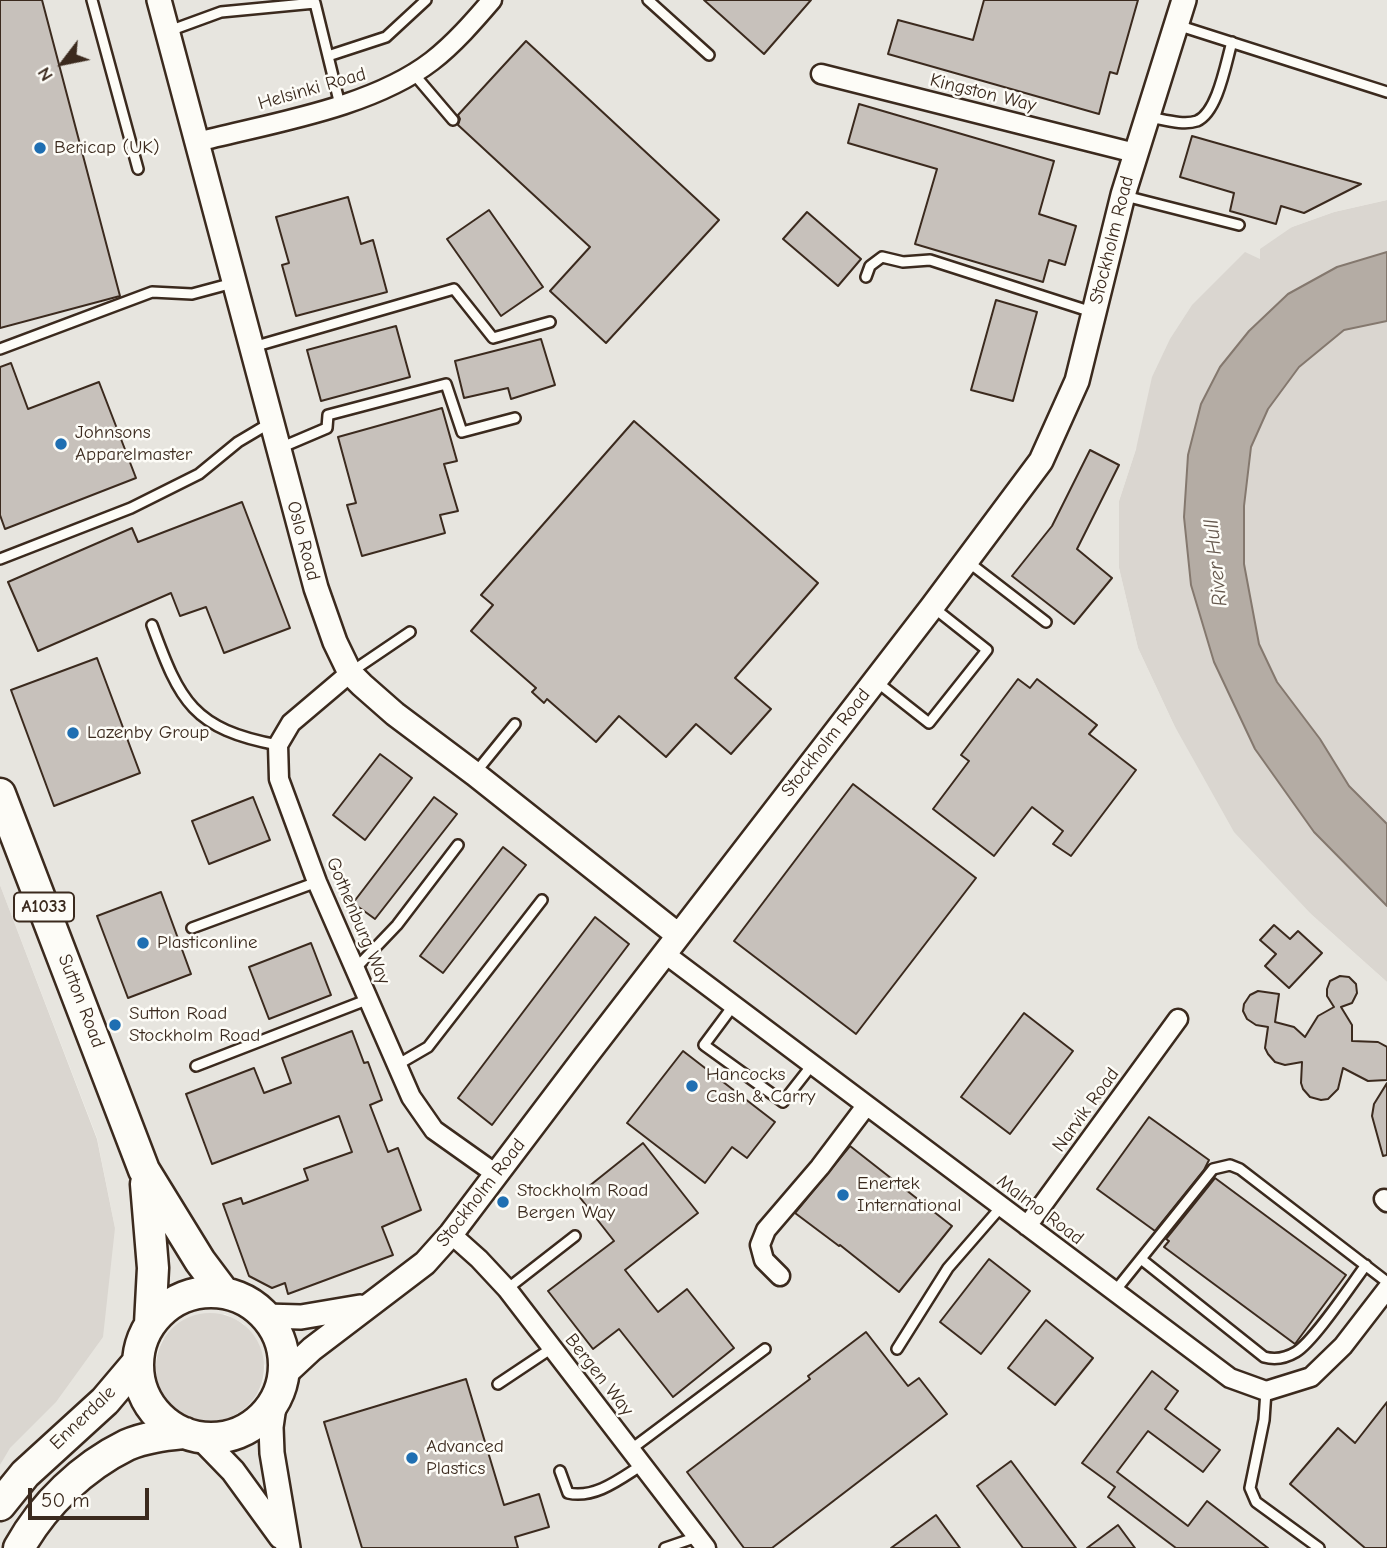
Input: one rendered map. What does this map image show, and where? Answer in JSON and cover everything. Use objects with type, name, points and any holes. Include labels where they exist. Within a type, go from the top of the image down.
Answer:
[{"type":"highway","name":"Sutton Road","points":[[0,794],[144,1170]]},
{"type":"highway","name":"A1033","points":[[144,1170],[200,1261],[224,1293]]},
{"type":"highway","name":"A1033","points":[[144,1170],[151,1217],[153,1268],[150,1324]]},
{"type":"highway","points":[[203,1292],[224,1293],[247,1301],[265,1316],[277,1334],[283,1355],[279,1388],[262,1417],[244,1430],[223,1437],[193,1435],[165,1422],[150,1405],[140,1384],[138,1362],[141,1342],[150,1324],[164,1308],[182,1297],[203,1292]]},
{"type":"highway","name":"Ennerdale","points":[[0,1505],[33,1466],[106,1401],[138,1362]]},
{"type":"highway","name":"Ennerdale","points":[[19,1548],[55,1498],[100,1460],[137,1442],[163,1435],[193,1435]]},
{"type":"street","name":"Oslo Road","points":[[159,0],[316,588],[335,642],[351,673],[395,714],[475,774],[671,944]]},
{"type":"street","name":"Helsinki Road","points":[[197,142],[359,100],[397,83],[433,61],[492,0]]},
{"type":"street","name":"Stockholm Road","points":[[279,1388],[312,1349],[425,1263],[452,1234],[671,944],[933,607],[1041,461],[1077,381],[1123,195],[1184,0]]},
{"type":"street","name":"Kingston Way","points":[[821,74],[1135,153]]},
{"type":"street","points":[[278,745],[291,723],[351,673]]},
{"type":"street","name":"Gothenburg Way","points":[[278,745],[279,779],[317,882],[411,1097],[434,1130],[496,1174]]},
{"type":"street","name":"Malmo Road","points":[[671,944],[733,1006],[866,1106],[1230,1378],[1266,1391]]},
{"type":"street","name":"Narvik Road","points":[[1027,1226],[1178,1019]]},
{"type":"street","points":[[780,1276],[764,1260],[760,1245],[766,1230],[820,1167],[866,1106]]},
{"type":"street","name":"Bergen Way","points":[[452,1234],[507,1289],[701,1542]]},
{"type":"street","points":[[1266,1391],[1311,1377],[1343,1346],[1387,1289]]},
{"type":"street","points":[[265,1316],[301,1317],[366,1306]]},
{"type":"street","points":[[279,1388],[271,1427],[272,1453],[288,1547]]},
{"type":"street","points":[[193,1435],[233,1471],[288,1547]]},
{"type":"lane","points":[[92,0],[138,169]]},
{"type":"lane","points":[[328,56],[386,37],[426,0]]},
{"type":"lane","points":[[648,0],[709,55]]},
{"type":"lane","points":[[167,32],[221,12],[315,3],[340,105]]},
{"type":"lane","points":[[1175,24],[1387,92]]},
{"type":"lane","points":[[1146,117],[1182,122],[1198,121],[1212,108],[1231,42]]},
{"type":"lane","points":[[413,73],[453,120]]},
{"type":"lane","points":[[1123,195],[1239,225]]},
{"type":"lane","points":[[866,277],[870,266],[882,257],[903,262],[930,260],[1094,313]]},
{"type":"lane","points":[[0,349],[152,292],[192,294],[234,283]]},
{"type":"lane","points":[[252,348],[454,289],[494,338],[550,322]]},
{"type":"lane","points":[[279,449],[327,428],[328,415],[446,384],[462,432],[515,418]]},
{"type":"lane","points":[[0,559],[131,508],[199,474],[238,442],[272,422]]},
{"type":"lane","points":[[967,561],[1045,622]]},
{"type":"lane","points":[[875,680],[929,723],[987,650],[933,607]]},
{"type":"lane","points":[[152,625],[170,675],[200,714],[229,733],[278,745]]},
{"type":"lane","points":[[351,673],[410,632]]},
{"type":"lane","points":[[475,774],[515,724]]},
{"type":"lane","points":[[356,968],[397,925],[458,845]]},
{"type":"lane","points":[[192,928],[317,882]]},
{"type":"lane","points":[[397,1065],[428,1046],[542,900]]},
{"type":"lane","points":[[196,1066],[369,999]]},
{"type":"lane","points":[[733,1006],[704,1045],[783,1102],[812,1065]]},
{"type":"lane","points":[[1115,1291],[1213,1169],[1230,1165],[1240,1168],[1387,1282]]},
{"type":"lane","points":[[897,1349],[948,1268],[1001,1206]]},
{"type":"lane","points":[[507,1289],[575,1236]]},
{"type":"lane","points":[[1141,1259],[1264,1357],[1272,1359],[1290,1355],[1306,1344],[1366,1265]]},
{"type":"lane","points":[[498,1384],[552,1348]]},
{"type":"lane","points":[[630,1450],[765,1349]]},
{"type":"lane","points":[[1266,1391],[1264,1420],[1250,1488],[1256,1502],[1319,1548]]},
{"type":"lane","points":[[560,1471],[568,1493],[579,1496],[608,1486],[642,1465]]},
{"type":"lane","points":[[665,1548],[701,1542]]},
{"type":"shaded area","points":[[0,0],[1387,0],[1387,200],[1334,212],[1292,227],[1260,259],[1136,449],[1119,501],[1119,568],[1138,648],[1174,725],[1312,915],[1387,982],[1387,1548],[0,1548],[0,1465],[115,1228],[97,1138],[0,885]],"holes":[[[225,1314],[244,1324],[265,1366],[260,1389],[250,1404],[235,1416],[218,1421],[190,1418],[170,1404],[158,1384],[155,1362],[163,1339]]]},
{"type":"shaded area","points":[[1387,200],[1387,252],[1337,267],[1288,294],[1191,585],[1214,662],[1255,749],[1314,832],[1387,906],[1387,982],[1312,915],[1234,832],[1174,725],[1138,648],[1119,568],[1119,501],[1136,449],[1152,377],[1170,339],[1192,305],[1245,252],[1260,259],[1260,249],[1292,227],[1334,212]]},
{"type":"shaded area","points":[[1387,321],[1387,824],[1349,786],[1320,739],[1277,682],[1259,644],[1244,564],[1244,506],[1251,447],[1268,409],[1299,367],[1344,330]]},
{"type":"shaded area","points":[[0,885],[97,1139],[115,1228],[103,1337],[56,1402],[10,1448],[0,1465]]},
{"type":"shaded area","points":[[210,1313],[231,1317],[249,1328],[260,1346],[264,1367],[260,1388],[249,1406],[231,1417],[210,1421],[189,1417],[171,1406],[160,1388],[156,1367],[160,1346],[171,1328],[189,1317]]},
{"type":"water","name":"River Hull","points":[[1387,252],[1387,321],[1344,330],[1299,367],[1268,409],[1251,447],[1244,506],[1244,564],[1259,644],[1277,682],[1320,739],[1349,786],[1387,824],[1387,906],[1314,832],[1255,749],[1214,662],[1191,585],[1184,517],[1188,455],[1201,404],[1220,367],[1249,331],[1288,294],[1337,267]]},
{"type":"building","name":"Bericap (UK)","points":[[0,0],[42,0],[120,296],[0,328]]},
{"type":"building","points":[[704,0],[811,0],[764,54]]},
{"type":"building","points":[[984,0],[1138,0],[1117,74],[1110,72],[1099,114],[888,54],[898,20],[973,40]]},
{"type":"building","points":[[526,41],[719,220],[606,343],[550,291],[590,247],[458,125],[458,115]]},
{"type":"building","points":[[859,104],[1054,161],[1039,214],[1076,226],[1065,265],[1049,260],[1043,282],[915,244],[937,169],[848,143]]},
{"type":"building","points":[[1192,136],[1361,184],[1304,213],[1281,206],[1276,224],[1230,211],[1234,193],[1180,177]]},
{"type":"building","points":[[348,197],[361,244],[373,240],[387,292],[296,316],[282,265],[289,263],[276,217]]},
{"type":"building","points":[[489,210],[543,287],[501,316],[447,239]]},
{"type":"building","points":[[807,212],[861,259],[838,286],[783,239]]},
{"type":"building","points":[[996,300],[1037,312],[1013,401],[971,390]]},
{"type":"building","points":[[396,326],[410,377],[321,401],[307,350]]},
{"type":"building","points":[[541,339],[555,385],[511,399],[508,388],[464,398],[455,361]]},
{"type":"building","name":"Johnsons Apparelmaster","points":[[11,363],[28,409],[99,382],[136,478],[5,529],[0,515],[0,367]]},
{"type":"building","points":[[442,408],[457,461],[444,464],[458,511],[440,515],[445,533],[362,556],[347,505],[356,503],[338,437]]},
{"type":"building","points":[[634,421],[818,583],[735,678],[771,709],[731,754],[696,724],[666,757],[619,716],[596,742],[547,699],[544,703],[532,692],[536,688],[471,631],[493,605],[481,595]]},
{"type":"building","points":[[1090,450],[1119,465],[1077,549],[1112,578],[1074,624],[1012,576],[1052,526]]},
{"type":"building","points":[[242,502],[290,628],[224,653],[206,607],[180,616],[171,593],[38,651],[8,582],[132,528],[138,542]]},
{"type":"building","points":[[97,658],[140,773],[54,806],[11,690]]},
{"type":"building","points":[[1018,679],[1030,688],[1037,679],[1097,725],[1089,734],[1136,770],[1071,856],[1053,844],[1063,831],[1032,807],[994,856],[933,809],[969,761],[961,755]]},
{"type":"building","points":[[380,754],[412,778],[365,840],[333,815]]},
{"type":"building","points":[[853,784],[976,878],[856,1034],[734,941]]},
{"type":"building","points":[[253,797],[270,840],[209,864],[192,821]]},
{"type":"building","points":[[434,797],[457,814],[375,919],[353,903]]},
{"type":"building","points":[[503,847],[526,865],[443,973],[420,956]]},
{"type":"building","points":[[161,892],[191,974],[128,998],[97,916]]},
{"type":"building","points":[[595,917],[629,944],[492,1125],[458,1098]]},
{"type":"building","points":[[1274,925],[1290,939],[1298,931],[1322,953],[1289,988],[1265,966],[1276,954],[1260,940]]},
{"type":"building","points":[[311,943],[331,995],[269,1019],[249,967]]},
{"type":"building","points":[[1340,976],[1349,977],[1356,984],[1357,993],[1352,1003],[1341,1007],[1352,1025],[1352,1041],[1378,1042],[1387,1047],[1387,1080],[1368,1081],[1343,1068],[1338,1089],[1328,1099],[1321,1100],[1310,1097],[1303,1089],[1302,1062],[1285,1065],[1275,1062],[1268,1054],[1265,1048],[1268,1027],[1256,1025],[1247,1019],[1243,1011],[1244,1004],[1250,995],[1258,991],[1279,994],[1275,1022],[1294,1027],[1305,1037],[1318,1016],[1334,1007],[1327,996],[1327,989],[1330,981]]},
{"type":"building","points":[[1024,1013],[1073,1051],[1010,1134],[961,1097]]},
{"type":"building","points":[[352,1031],[364,1063],[368,1062],[382,1100],[370,1105],[388,1152],[398,1148],[421,1210],[382,1227],[393,1255],[288,1294],[285,1283],[272,1288],[249,1276],[223,1204],[241,1198],[243,1204],[308,1180],[304,1169],[352,1152],[339,1116],[212,1164],[186,1094],[254,1068],[264,1093],[291,1083],[282,1058]]},
{"type":"building","name":"Hancocks Cash & Carry","points":[[683,1051],[775,1122],[747,1158],[732,1147],[705,1183],[627,1123]]},
{"type":"building","points":[[1387,1083],[1387,1155],[1383,1156],[1372,1116],[1374,1104]]},
{"type":"building","points":[[1149,1117],[1209,1160],[1155,1231],[1097,1189]]},
{"type":"building","points":[[643,1143],[698,1213],[625,1270],[658,1312],[687,1289],[734,1348],[673,1397],[619,1329],[593,1349],[548,1291],[614,1241],[578,1195]]},
{"type":"building","points":[[850,1146],[952,1226],[899,1292],[795,1213]]},
{"type":"building","points":[[1215,1178],[1346,1275],[1295,1344],[1164,1247],[1169,1241],[1166,1239]]},
{"type":"building","points":[[989,1259],[1030,1291],[981,1354],[940,1322]]},
{"type":"building","points":[[1046,1320],[1093,1358],[1055,1405],[1008,1368]]},
{"type":"building","points":[[866,1332],[908,1386],[919,1378],[947,1414],[772,1548],[744,1548],[687,1472],[810,1379],[808,1376]]},
{"type":"building","points":[[1152,1371],[1178,1391],[1165,1409],[1220,1450],[1203,1472],[1148,1431],[1117,1472],[1188,1526],[1207,1501],[1268,1548],[1176,1548],[1108,1497],[1115,1487],[1082,1463]]},
{"type":"building","name":"Advanced Plastics","points":[[466,1379],[504,1505],[539,1494],[549,1527],[515,1537],[518,1548],[362,1548],[324,1422]]},
{"type":"building","points":[[1387,1402],[1387,1548],[1365,1548],[1290,1484],[1338,1428],[1355,1443]]},
{"type":"building","points":[[1011,1461],[1076,1548],[1023,1548],[977,1486]]},
{"type":"building","points":[[936,1515],[960,1548],[891,1548]]},
{"type":"building","points":[[1118,1525],[1135,1548],[1087,1548]]},
{"type":"place","name":"Bericap (UK)","points":[[40,148]]},
{"type":"place","name":"Johnsons Apparelmaster","points":[[61,444]]},
{"type":"place","name":"Lazenby Group","points":[[73,733]]},
{"type":"place","name":"Plasticonline","points":[[143,943]]},
{"type":"place","name":"Sutton Road Stockholm Road","points":[[115,1025]]},
{"type":"place","name":"Hancocks Cash & Carry","points":[[692,1086]]},
{"type":"place","name":"Enertek International","points":[[843,1195]]},
{"type":"place","name":"Stockholm Road Bergen Way","points":[[503,1202]]},
{"type":"place","name":"Advanced Plastics","points":[[412,1458]]}]
